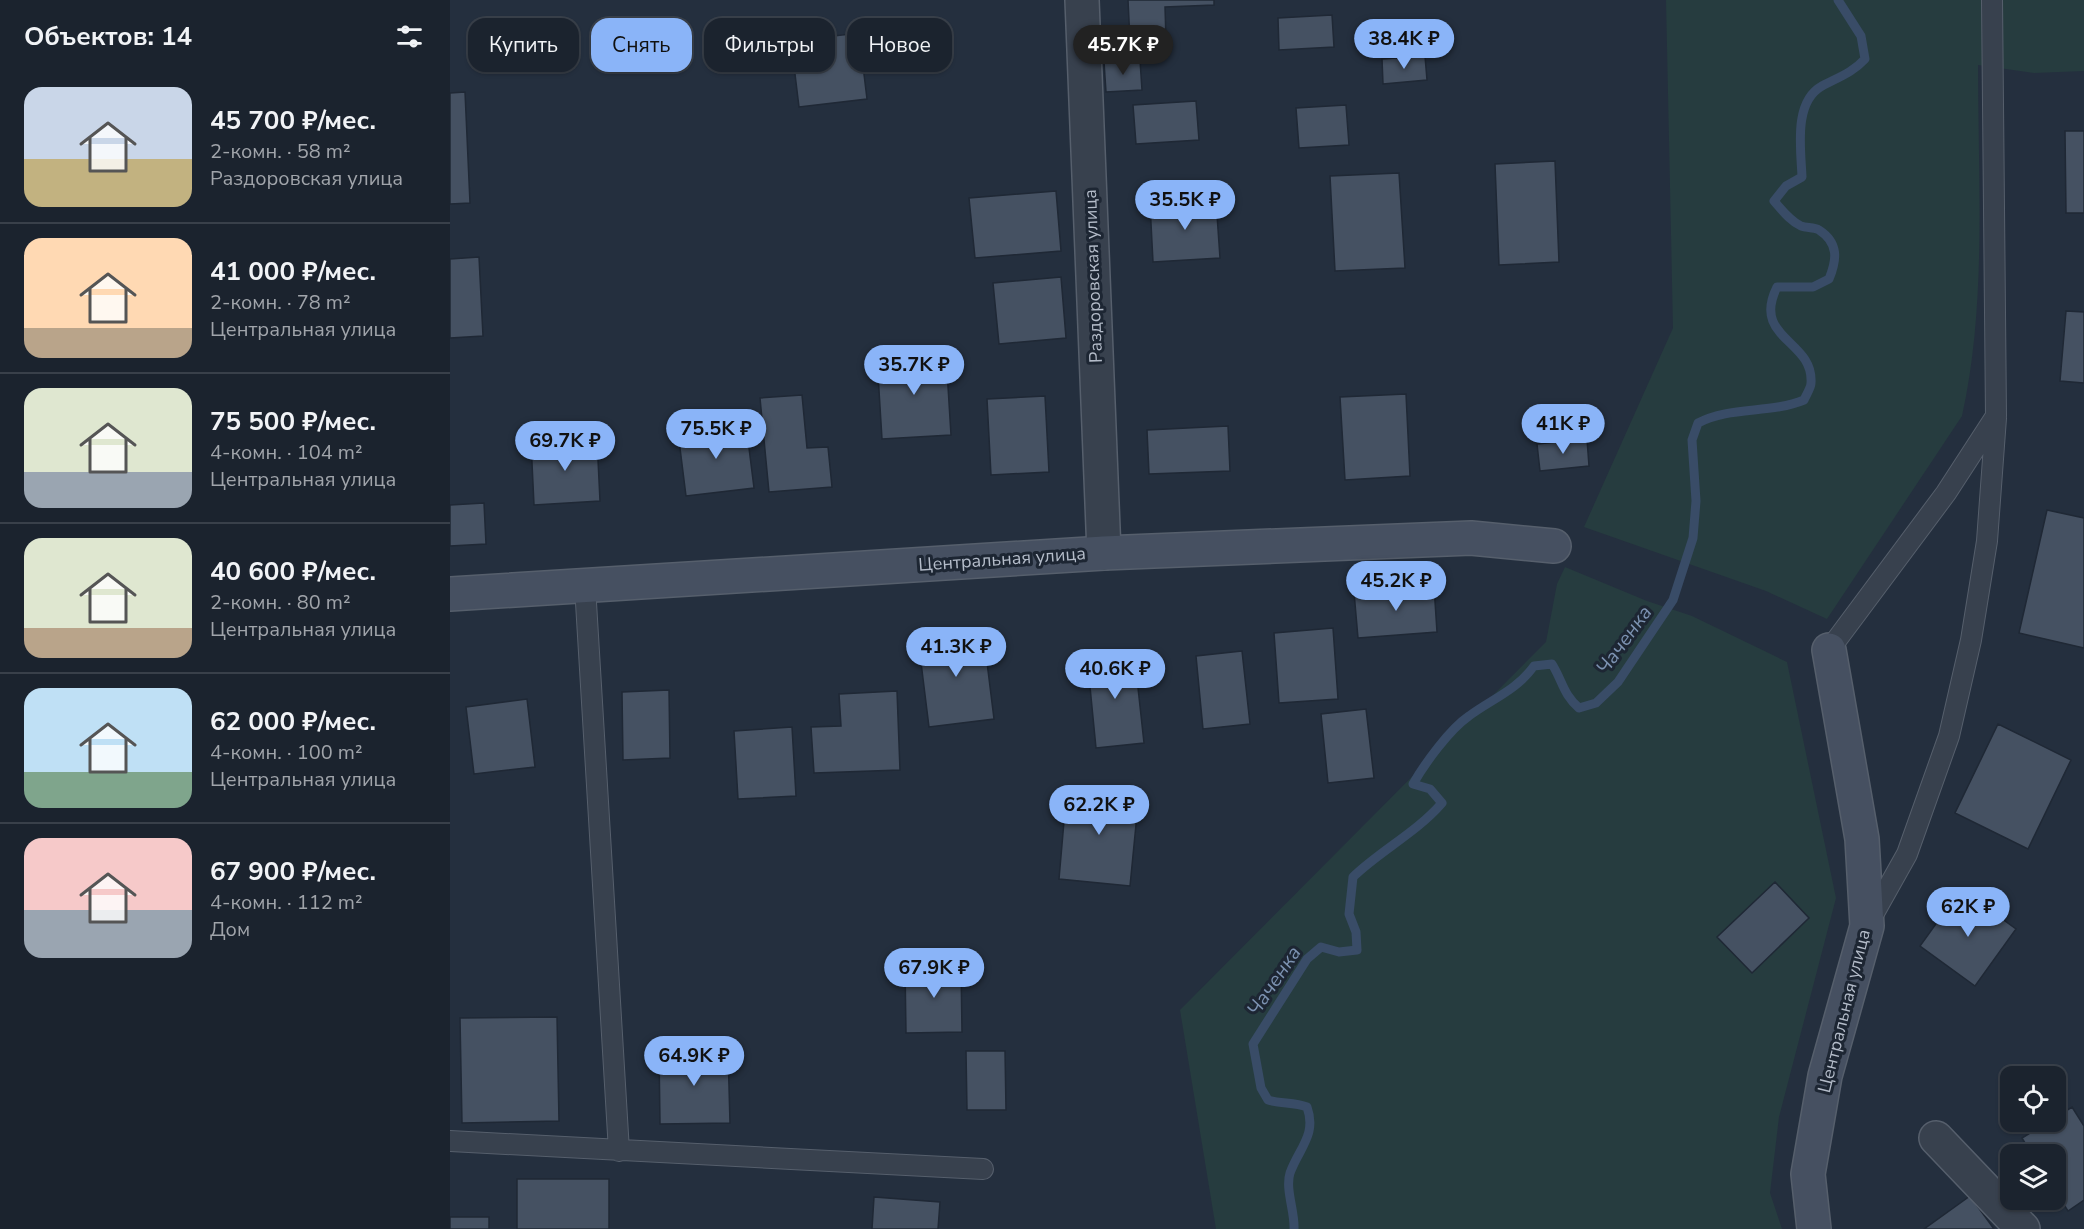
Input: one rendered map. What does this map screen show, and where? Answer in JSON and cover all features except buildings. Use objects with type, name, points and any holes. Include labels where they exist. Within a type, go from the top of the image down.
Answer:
[{"type":"street","name":"Раздоровская улица","points":[[1082,0],[1104,553]]},
{"type":"street","name":"Центральная улица","points":[[450,594],[1104,553],[1471,538],[1554,546]]},
{"type":"street","name":"Центральная улица","points":[[1814,1229],[1809,1174],[1825,1076],[1867,926],[1862,839],[1829,650]]},
{"type":"street","points":[[1936,1138],[2023,1229]]},
{"type":"lane","points":[[1867,926],[1907,854],[1949,736],[1971,639],[1987,541],[1996,416],[1992,0]]},
{"type":"lane","points":[[1829,650],[1946,493],[1996,416]]},
{"type":"lane","points":[[585,586],[619,1151]]},
{"type":"lane","points":[[450,1141],[983,1169]]},
{"type":"green space","points":[[1666,0],[2084,0],[2084,71],[2034,73],[1978,65],[1980,197],[1978,286],[1970,373],[1962,416],[1827,619],[1766,591],[1584,527],[1673,328]]},
{"type":"green space","points":[[1565,567],[1647,601],[1692,616],[1787,662],[1836,898],[1779,1117],[1770,1193],[1782,1229],[1216,1229],[1180,1010],[1546,642],[1557,584]]},
{"type":"waterway","name":"Чаченка","points":[[1294,1229],[1289,1179],[1306,1141],[1310,1117],[1307,1107],[1268,1100],[1261,1088],[1253,1044],[1307,959],[1321,947],[1339,952],[1357,950],[1356,932],[1349,914],[1353,877],[1432,814],[1442,803],[1430,789],[1413,784],[1446,738],[1469,716],[1520,682],[1534,666],[1552,664],[1566,693],[1579,708],[1596,703],[1618,682],[1673,600],[1693,538],[1696,501],[1692,440],[1698,423],[1723,414],[1791,404],[1804,400],[1809,389],[1811,383],[1809,369],[1803,357],[1777,329],[1772,318],[1771,304],[1777,287],[1813,287],[1829,279],[1834,265],[1835,252],[1826,235],[1817,229],[1797,224],[1774,201],[1786,186],[1802,177],[1800,141],[1806,103],[1822,86],[1850,71],[1865,59],[1861,36],[1838,0]]}]
